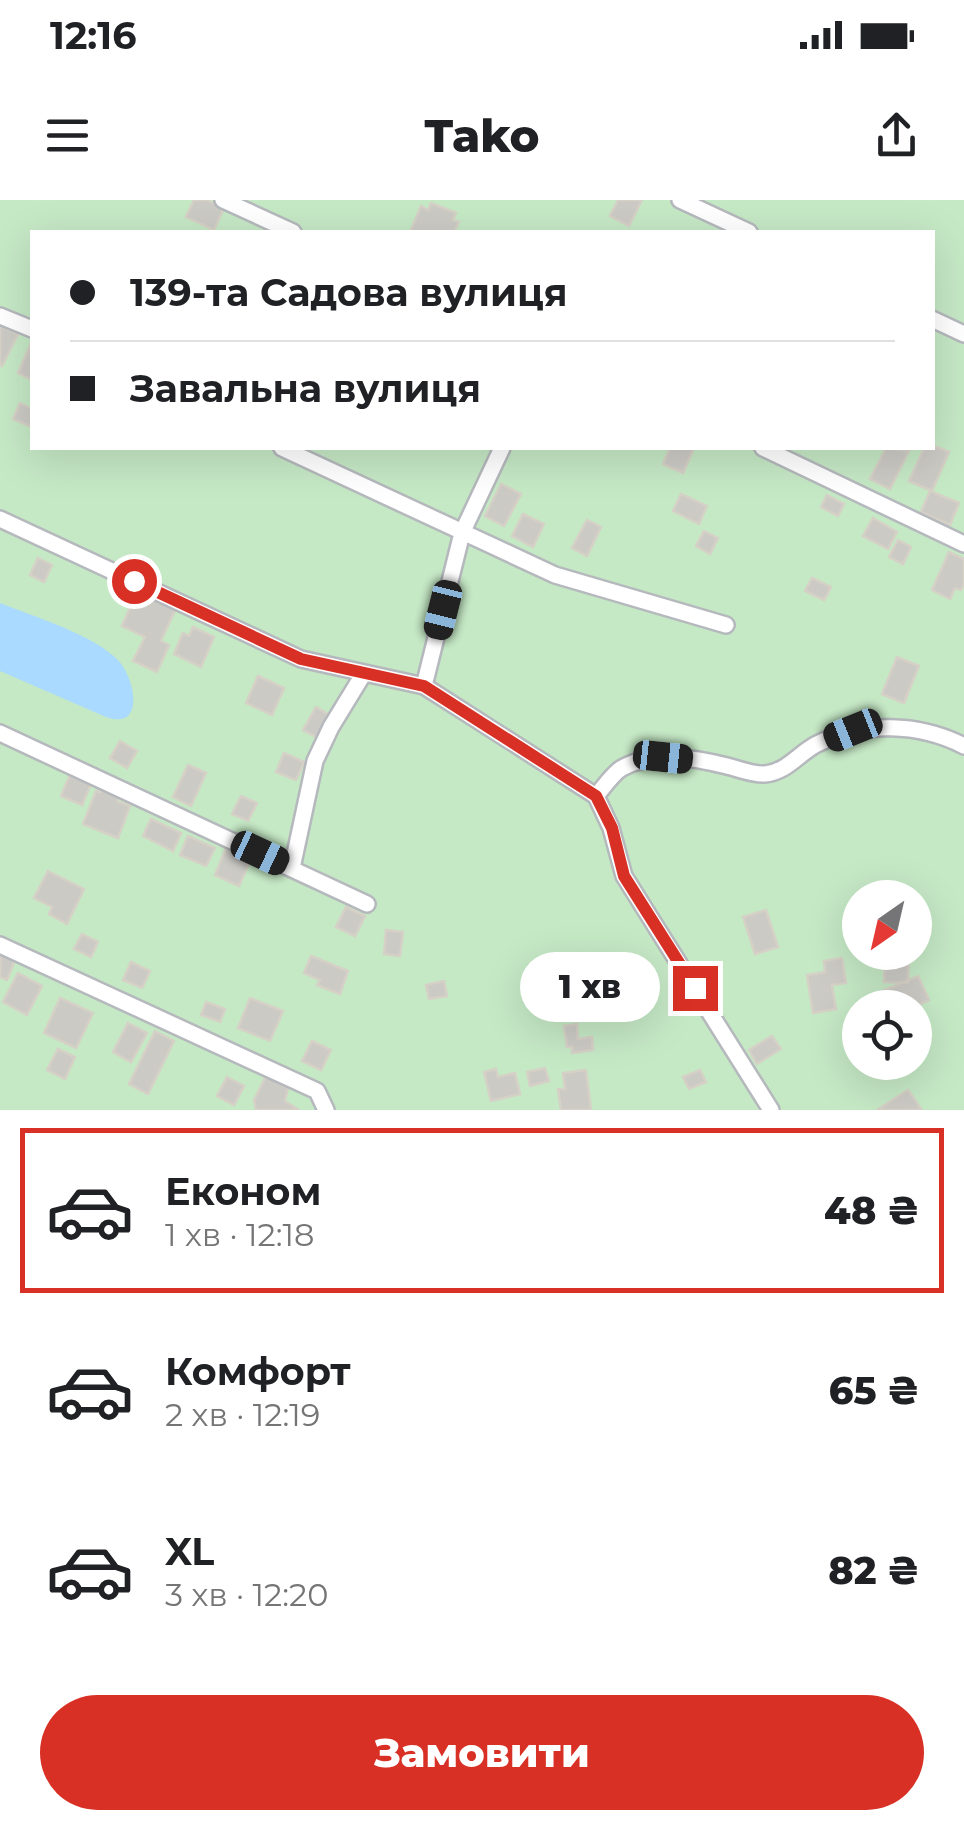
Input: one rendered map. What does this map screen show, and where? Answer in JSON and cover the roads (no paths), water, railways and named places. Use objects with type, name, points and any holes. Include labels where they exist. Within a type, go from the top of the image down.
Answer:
[{"type":"street","points":[[223,200],[289,230]]},
{"type":"street","points":[[680,200],[744,230]]},
{"type":"street","points":[[0,316],[30,328]]},
{"type":"street","points":[[935,320],[964,334]]},
{"type":"street","points":[[286,450],[556,575],[726,625]]},
{"type":"street","points":[[424,686],[462,532],[501,450]]},
{"type":"street","points":[[767,450],[964,544]]},
{"type":"street","points":[[0,519],[301,659],[424,686],[596,796],[612,828],[624,876],[771,1110]]},
{"type":"street","points":[[292,868],[315,762],[331,726],[364,673]]},
{"type":"street","points":[[596,796],[621,768],[663,757],[706,761],[763,774],[783,769],[814,744],[853,730],[895,728],[940,733],[964,746]]},
{"type":"street","points":[[0,733],[368,904]]},
{"type":"street","points":[[0,945],[308,1086],[322,1097],[326,1110]]},
{"type":"water","points":[[0,603],[79,634],[118,660],[132,690],[132,710],[127,717],[106,717],[0,671]]}]
